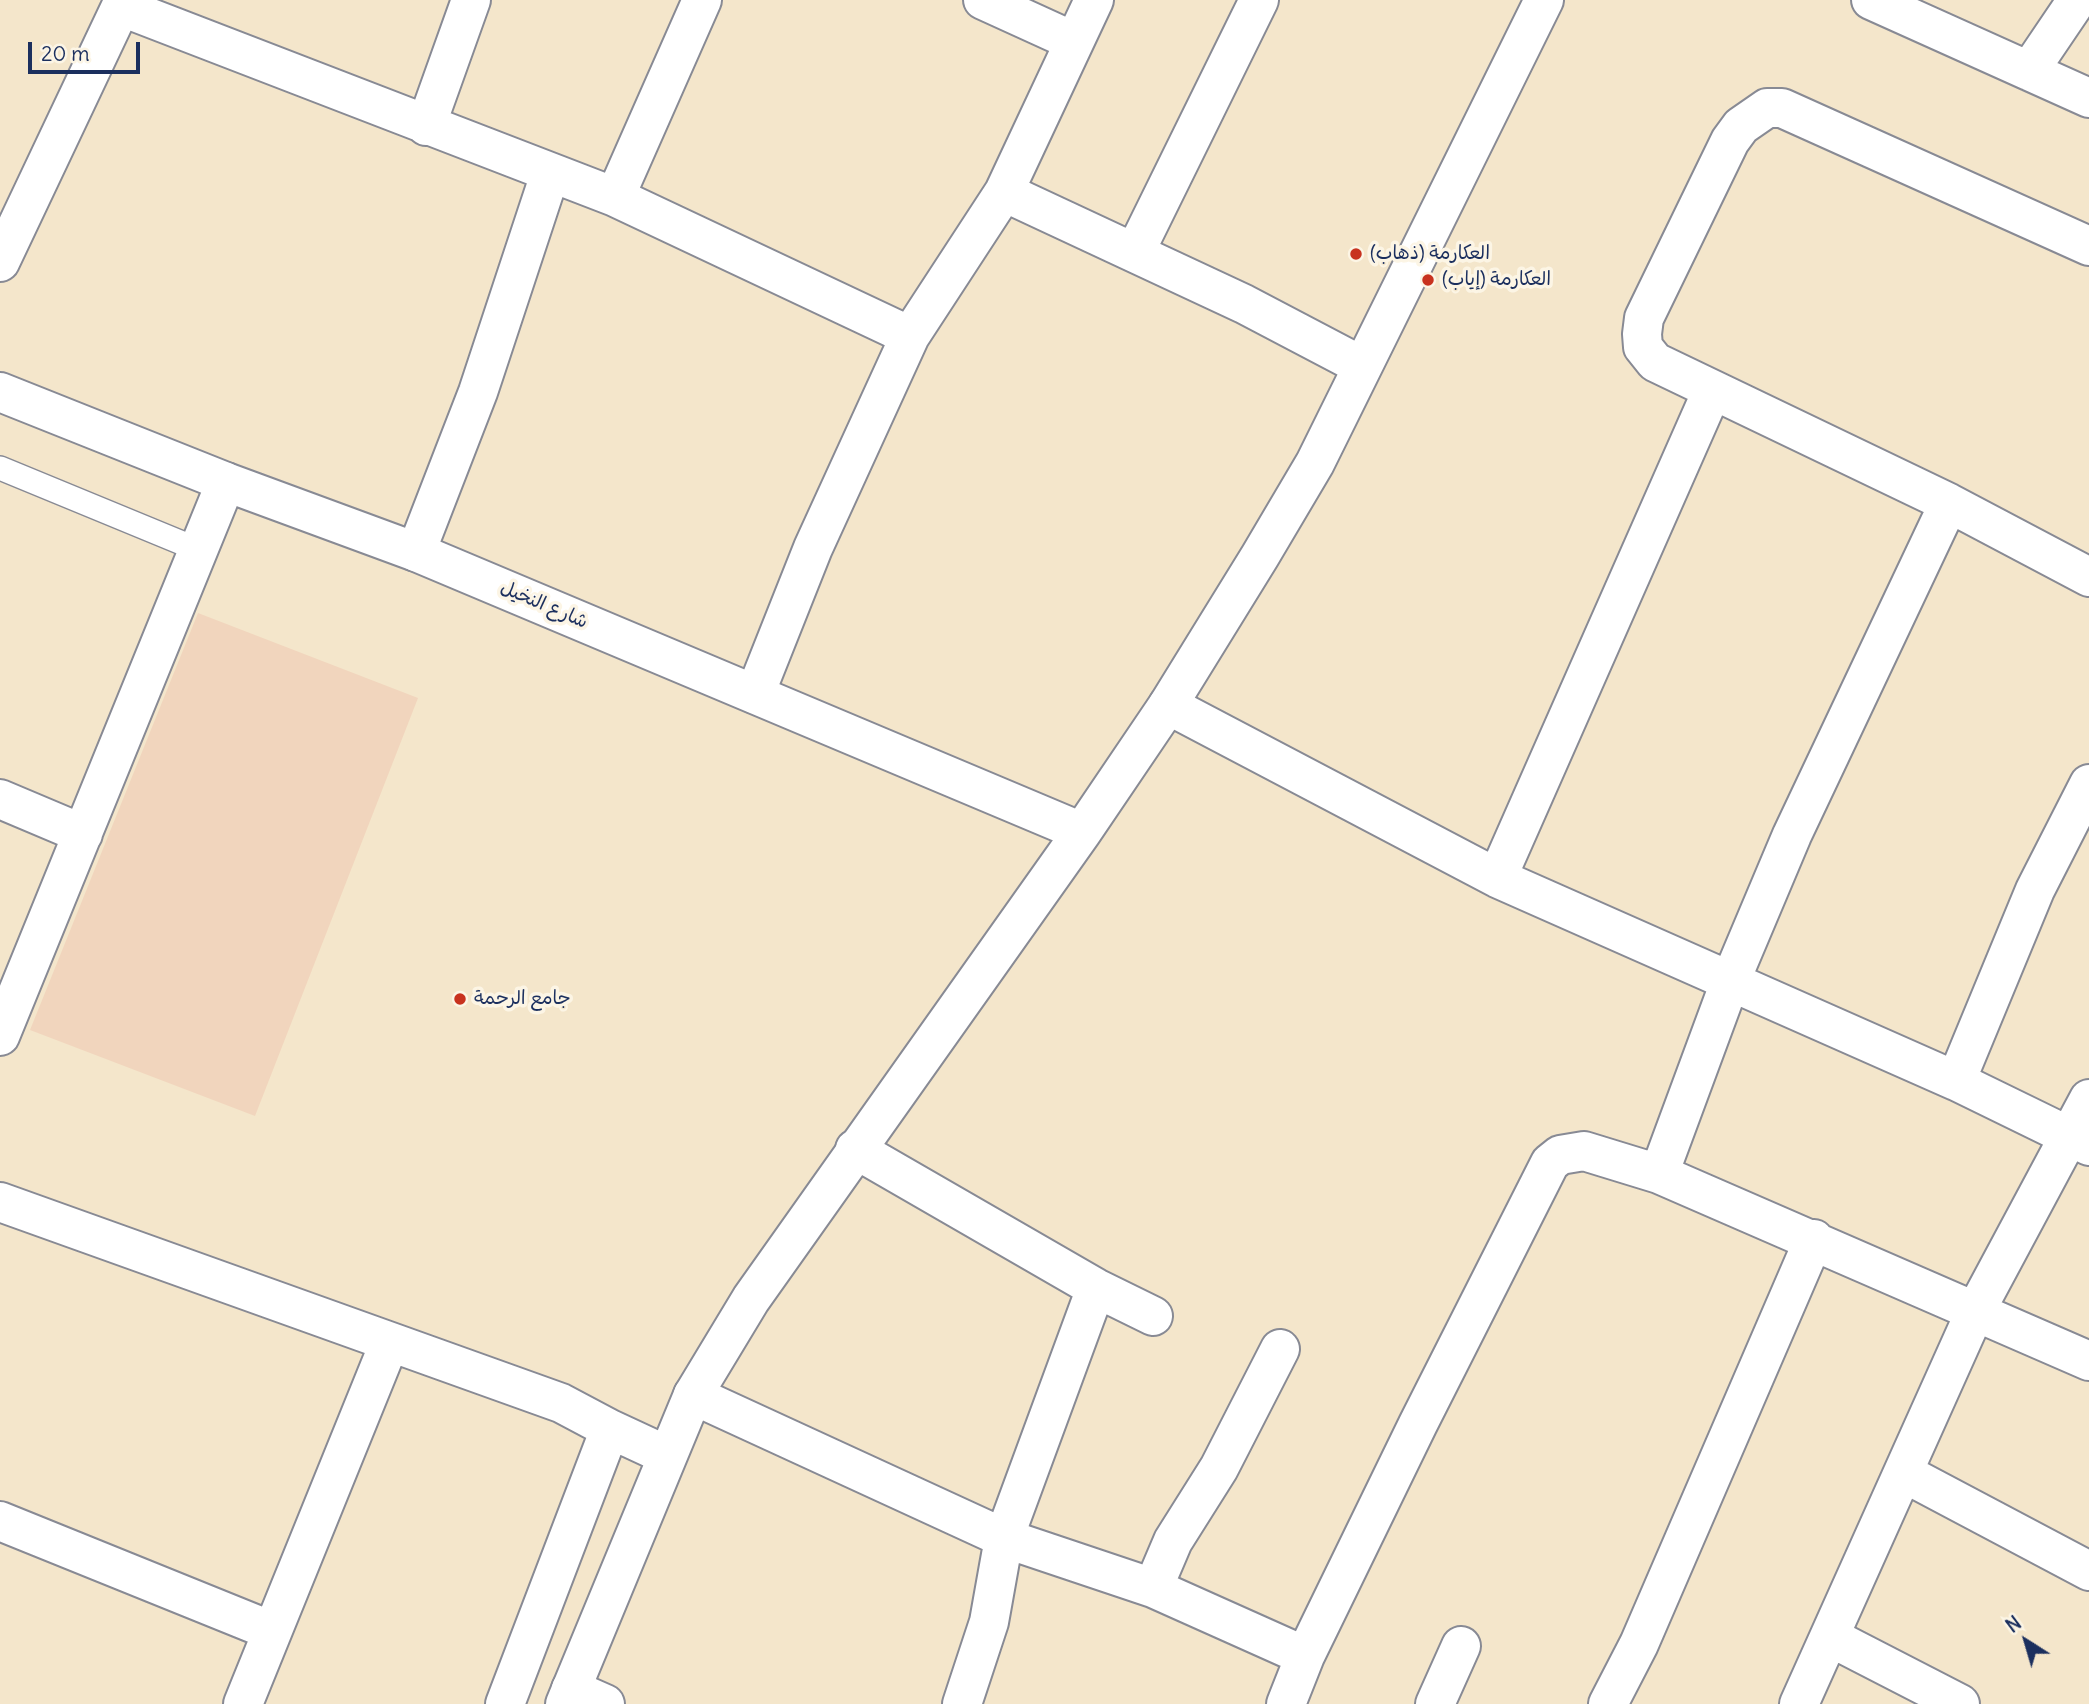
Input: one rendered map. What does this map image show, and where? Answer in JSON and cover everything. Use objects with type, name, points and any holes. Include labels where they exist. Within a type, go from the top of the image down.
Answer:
[{"type":"street","points":[[426,126],[471,0]]},
{"type":"street","points":[[615,197],[702,0]]},
{"type":"street","points":[[984,0],[1073,41]]},
{"type":"street","points":[[755,694],[813,548],[910,336],[1004,192],[1094,0]]},
{"type":"street","points":[[1135,252],[1259,0]]},
{"type":"street","points":[[580,1699],[666,1455],[693,1395],[751,1299],[1082,832],[1168,705],[1315,463],[1544,0]]},
{"type":"street","points":[[1871,0],[2089,98]]},
{"type":"street","points":[[2029,71],[2077,0]]},
{"type":"street","points":[[0,262],[123,4],[426,126],[615,197],[910,336]]},
{"type":"street","points":[[2089,246],[1782,108],[1767,108],[1752,116],[1730,141],[1644,318],[1643,348],[1655,362],[1949,503],[2089,577]]},
{"type":"street","points":[[416,552],[478,392],[550,174]]},
{"type":"street","points":[[1004,192],[1135,252],[1363,366]]},
{"type":"street","points":[[1497,878],[1712,391]]},
{"type":"street","name":"شارع النخيل","points":[[0,392],[226,482],[416,552],[1082,832]]},
{"type":"street","points":[[0,1036],[226,482]]},
{"type":"street","points":[[1659,1174],[1730,982],[1792,835],[1949,503]]},
{"type":"street","points":[[1168,705],[1497,878],[1956,1081],[2079,1141]]},
{"type":"street","points":[[1956,1081],[2035,890],[2089,784]]},
{"type":"street","points":[[0,799],[83,834]]},
{"type":"street","points":[[1799,1704],[1975,1312],[2079,1141],[2089,1098]]},
{"type":"street","points":[[855,1149],[1096,1288],[1153,1316]]},
{"type":"street","points":[[1286,1704],[1306,1656],[1550,1163],[1560,1155],[1584,1151],[1659,1174],[2089,1361]]},
{"type":"street","points":[[0,1202],[389,1344],[561,1403],[666,1455]]},
{"type":"street","points":[[1608,1704],[1645,1632],[1814,1240]]},
{"type":"street","points":[[962,1704],[989,1622],[1004,1538],[1096,1288]]},
{"type":"street","points":[[243,1704],[389,1344]]},
{"type":"street","points":[[1153,1588],[1173,1541],[1219,1468],[1280,1349]]},
{"type":"street","points":[[693,1395],[1004,1538],[1153,1588],[1306,1656]]},
{"type":"street","points":[[505,1704],[610,1429]]},
{"type":"street","points":[[1904,1473],[2089,1572]]},
{"type":"street","points":[[0,1521],[272,1631]]},
{"type":"street","points":[[1830,1637],[1960,1704]]},
{"type":"street","points":[[1435,1704],[1461,1646]]},
{"type":"lane","points":[[0,468],[199,550]]},
{"type":"shaded area","points":[[198,613],[418,698],[255,1116],[30,1030]]},
{"type":"place","name":"العكارمة (ذهاب)","points":[[1356,254]]},
{"type":"place","name":"العكارمة (إياب)","points":[[1428,280]]},
{"type":"place","name":"جامع الرحمة","points":[[460,999]]}]
